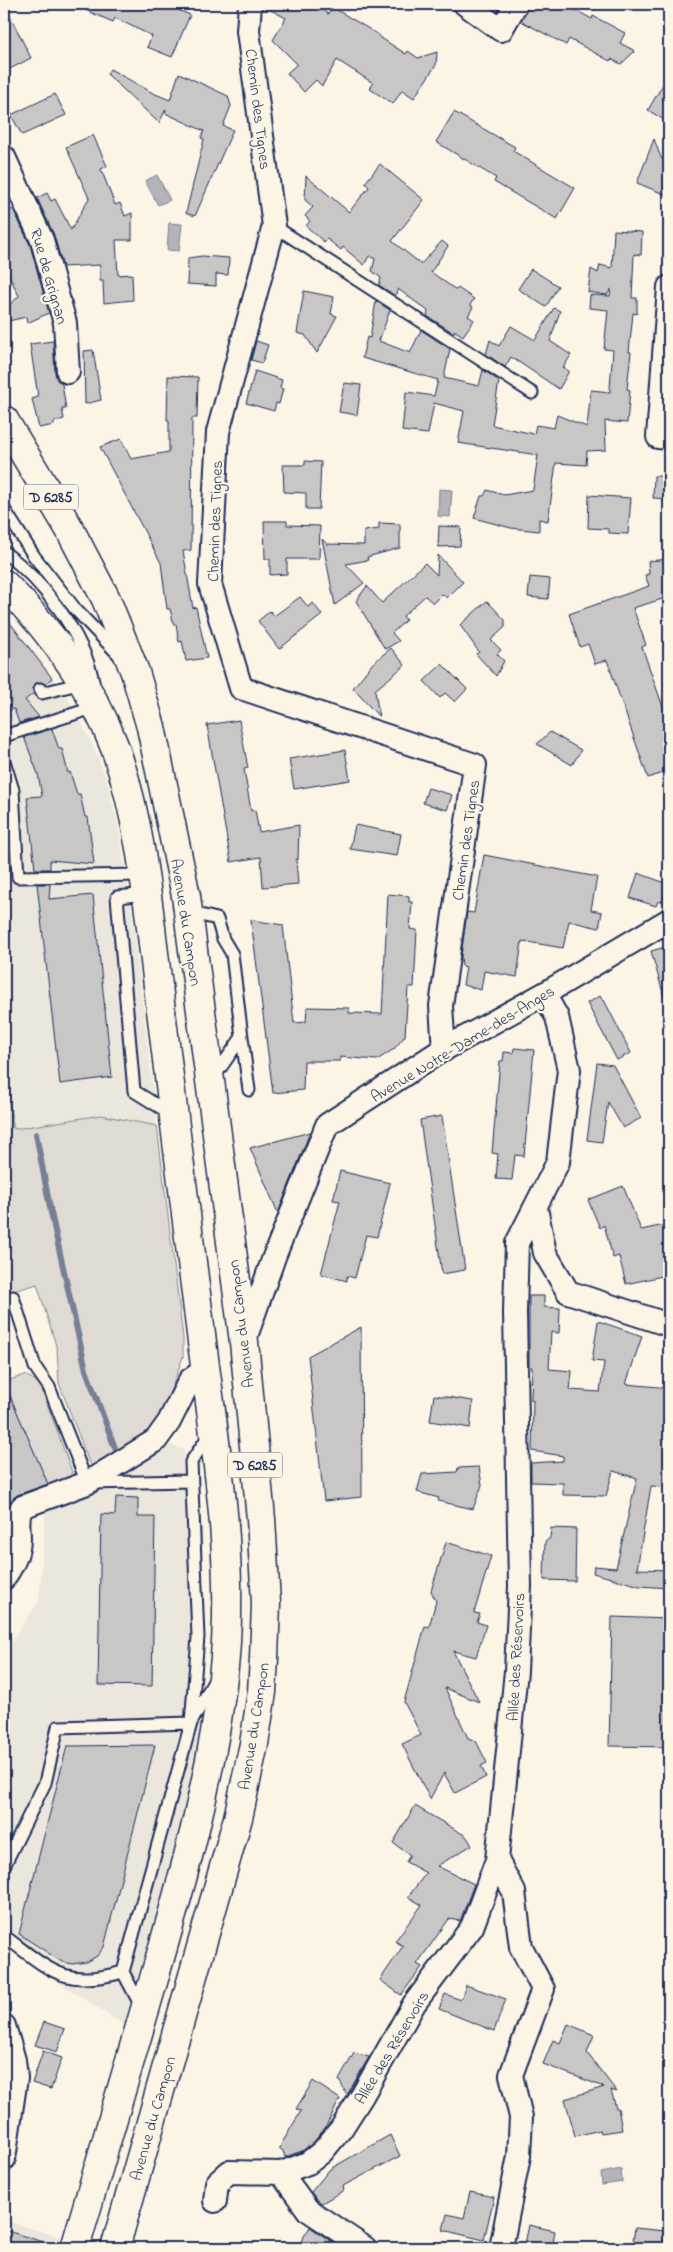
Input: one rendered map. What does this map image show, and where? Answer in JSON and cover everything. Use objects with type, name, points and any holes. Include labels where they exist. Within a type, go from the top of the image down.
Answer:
[{"type":"main road","name":"Avenue du Campon","points":[[4,420],[69,528],[95,576],[117,623],[135,672],[151,727],[188,912],[244,1342],[261,1519],[266,1603],[262,1692],[254,1744],[238,1818],[115,2248]]},
{"type":"main road","name":"D 6285","points":[[4,584],[40,624],[66,657],[83,683],[98,710],[123,774],[146,885],[214,1428],[225,1533],[228,1599],[225,1662],[218,1718],[201,1804],[182,1882],[75,2248]]},
{"type":"street","name":"Chemin des Tignes","points":[[250,4],[248,31],[274,226],[218,432],[210,584],[241,688],[475,765],[441,1006],[444,1050]]},
{"type":"street","points":[[465,4],[501,30],[516,4]]},
{"type":"street","name":"Rue de Grignan","points":[[4,157],[42,240],[65,323],[68,372]]},
{"type":"street","points":[[669,287],[658,437],[669,438]]},
{"type":"street","name":"Avenue Notre-Dame-des-Anges","points":[[244,1342],[274,1257],[327,1125],[444,1050],[544,994],[669,920]]},
{"type":"street","name":"Allée des Réservoirs","points":[[216,2201],[217,2183],[229,2172],[282,2173],[308,2163],[322,2152],[341,2128],[378,2070],[414,2004],[472,1927],[496,1860],[515,1680],[520,1586],[515,1312],[517,1243],[558,1162],[569,1070],[557,1018],[544,994]]},
{"type":"street","points":[[536,1208],[545,1253],[568,1292],[669,1325]]},
{"type":"street","name":"Avenue Notre-Dame-des-Anges","points":[[234,1269],[242,1274],[256,1276],[267,1268],[274,1257]]},
{"type":"street","points":[[4,1578],[16,1557],[19,1540],[18,1518],[22,1508],[87,1483],[156,1440],[169,1422],[190,1380],[206,1368]]},
{"type":"street","points":[[496,1860],[514,1892],[521,1947],[543,1989],[511,2075],[521,2117],[518,2156],[501,2248]]},
{"type":"street","points":[[4,2026],[14,2060],[16,2078],[4,2159]]},
{"type":"street","points":[[282,2173],[308,2210],[365,2248]]},
{"type":"lane","points":[[274,226],[532,393]]},
{"type":"lane","points":[[4,509],[34,556],[76,610],[135,672]]},
{"type":"lane","points":[[4,552],[31,575],[46,592],[76,638],[92,676],[98,710],[4,736]]},
{"type":"lane","points":[[40,689],[42,693],[83,683]]},
{"type":"lane","points":[[4,760],[13,790],[18,877],[146,885]]},
{"type":"lane","points":[[146,885],[117,897],[134,1091],[174,1115]]},
{"type":"lane","points":[[188,912],[217,919],[223,939],[232,954],[249,1090]]},
{"type":"lane","points":[[210,1082],[242,1037]]},
{"type":"lane","points":[[4,1300],[13,1297],[35,1367],[49,1387],[87,1483],[191,1481]]},
{"type":"lane","points":[[144,2012],[123,1972],[192,1723],[198,1637],[191,1481],[192,1462],[214,1428]]},
{"type":"lane","points":[[192,1723],[225,1662]]},
{"type":"lane","points":[[4,1866],[45,1783],[58,1727],[192,1723]]},
{"type":"lane","points":[[4,1936],[53,1972],[68,1977],[98,1979],[123,1972]]},
{"type":"shaded area","points":[[157,175],[170,200],[158,205],[145,181]]},
{"type":"shaded area","points":[[169,223],[182,224],[179,251],[167,250]]},
{"type":"shaded area","points":[[439,489],[452,490],[450,517],[438,516]]},
{"type":"shaded area","points":[[4,611],[73,706],[97,755],[106,779],[117,820],[131,904],[157,1126],[101,1115],[14,1129],[4,1080]]},
{"type":"shaded area","points":[[4,1080],[14,1129],[101,1115],[157,1126],[183,1338],[183,1357],[164,1409],[153,1432],[95,1470],[89,1462],[59,1383],[57,1349],[37,1284],[4,1294]]},
{"type":"shaded area","points":[[25,1375],[36,1381],[41,1387],[72,1472],[69,1479],[50,1489],[4,1382]]},
{"type":"shaded area","points":[[162,1442],[183,1449],[194,1478],[203,1530],[203,1649],[199,1751],[142,1979],[124,2025],[4,1946],[4,1651],[39,1601],[46,1507]]},
{"type":"shaded area","points":[[621,2169],[622,2182],[602,2185],[601,2173]]},
{"type":"shaded area","points":[[7,2221],[60,2237],[57,2248],[4,2248],[4,2223]]},
{"type":"building","points":[[4,4],[31,58],[4,72]]},
{"type":"building","points":[[71,4],[158,4],[168,8],[169,6],[190,15],[172,57],[147,47],[152,36],[115,18],[113,22]]},
{"type":"building","points":[[263,4],[314,4],[328,14],[332,7],[379,35],[406,54],[408,51],[418,58],[437,52],[436,65],[414,98],[402,90],[393,104],[370,89],[373,83],[337,60],[322,86],[316,80],[304,92],[287,73],[297,64],[273,40],[286,18],[263,6]]},
{"type":"building","points":[[529,4],[564,4],[592,19],[593,16],[625,33],[620,43],[635,51],[621,64],[611,59],[610,61],[569,39],[566,45],[521,21]]},
{"type":"building","points":[[110,69],[153,93],[170,100],[179,73],[228,96],[231,106],[223,126],[233,130],[195,216],[186,213],[204,139],[201,138],[204,131],[165,113],[166,109],[159,123],[107,74]]},
{"type":"building","points":[[669,74],[669,111],[664,120],[648,110]]},
{"type":"building","points":[[55,94],[66,115],[22,135],[11,115]]},
{"type":"building","points":[[454,112],[515,147],[513,151],[575,188],[557,219],[494,182],[496,178],[436,142]]},
{"type":"building","points":[[93,135],[107,166],[101,169],[115,205],[120,203],[125,216],[132,213],[132,240],[116,240],[118,275],[132,274],[133,300],[104,303],[103,281],[100,281],[100,265],[63,267],[54,235],[37,198],[47,193],[51,201],[55,199],[71,230],[89,198],[66,147]]},
{"type":"building","points":[[654,139],[661,158],[669,161],[669,196],[637,183]]},
{"type":"building","points":[[380,164],[424,200],[392,241],[421,264],[442,241],[448,246],[431,272],[456,290],[458,288],[474,299],[470,305],[473,307],[468,316],[474,320],[463,336],[454,330],[454,333],[427,316],[428,311],[398,289],[395,296],[379,285],[381,278],[372,271],[375,259],[369,256],[364,265],[343,247],[341,250],[327,239],[324,242],[306,226],[310,221],[305,216],[313,207],[305,200],[306,176],[349,212],[369,187],[365,183]]},
{"type":"building","points":[[13,209],[30,245],[49,313],[27,323],[26,317],[4,322],[4,310],[19,296],[4,265],[4,213]]},
{"type":"building","points":[[614,230],[642,232],[641,255],[634,254],[632,298],[637,298],[637,314],[633,313],[629,352],[631,352],[627,389],[630,390],[627,423],[605,421],[606,450],[587,451],[586,465],[556,463],[548,521],[539,519],[539,531],[511,528],[474,518],[481,496],[484,496],[487,490],[504,495],[533,490],[538,455],[458,443],[464,411],[434,403],[428,434],[402,431],[406,392],[434,396],[438,380],[362,358],[367,337],[370,338],[376,301],[390,310],[379,341],[410,353],[421,330],[450,349],[444,378],[479,386],[483,370],[499,381],[492,425],[534,434],[536,425],[554,428],[557,415],[587,427],[591,390],[610,392],[613,350],[604,349],[608,310],[589,308],[590,295],[610,296],[611,289],[607,295],[588,292],[591,269],[598,273],[600,265],[612,268]]},
{"type":"building","points":[[202,256],[229,258],[228,275],[216,274],[216,286],[187,284],[188,258]]},
{"type":"building","points":[[531,269],[558,286],[546,307],[518,289]]},
{"type":"building","points":[[304,291],[334,297],[331,314],[337,316],[317,353],[305,335],[297,333]]},
{"type":"building","points":[[554,308],[560,311],[550,341],[571,355],[563,368],[569,371],[559,389],[511,357],[505,367],[486,354],[490,340],[499,346],[511,326],[535,340]]},
{"type":"building","points":[[53,341],[55,373],[57,380],[62,384],[66,409],[62,409],[64,419],[54,422],[54,425],[39,428],[32,399],[38,397],[30,344]]},
{"type":"building","points":[[256,341],[268,345],[262,363],[251,360]]},
{"type":"building","points":[[93,350],[101,400],[85,404],[84,351]]},
{"type":"building","points":[[255,371],[282,380],[280,388],[283,389],[279,404],[276,403],[274,411],[246,403]]},
{"type":"building","points":[[168,376],[198,377],[197,418],[192,418],[191,550],[183,551],[193,608],[196,607],[207,658],[186,661],[182,641],[179,642],[176,624],[174,625],[170,609],[167,609],[161,563],[100,447],[121,439],[131,459],[169,452],[169,420],[167,420]]},
{"type":"building","points":[[344,383],[361,385],[357,415],[339,412]]},
{"type":"building","points":[[305,461],[321,462],[319,509],[306,509],[306,493],[284,492],[283,465],[305,465]]},
{"type":"building","points":[[654,476],[669,476],[669,499],[653,498]]},
{"type":"building","points":[[589,495],[631,498],[628,534],[609,533],[608,529],[588,528]]},
{"type":"building","points":[[264,521],[287,521],[287,525],[320,526],[319,559],[287,559],[287,574],[270,575],[270,559],[265,559]]},
{"type":"building","points":[[379,523],[400,524],[400,548],[367,557],[368,560],[346,564],[364,583],[335,605],[322,539],[327,544],[364,545],[364,531],[379,529]]},
{"type":"building","points":[[439,526],[461,527],[460,546],[438,547]]},
{"type":"building","points":[[438,555],[463,582],[447,598],[442,594],[433,603],[425,596],[403,616],[406,620],[392,633],[399,641],[385,649],[356,601],[367,586],[382,603],[425,563],[437,575]]},
{"type":"building","points":[[669,559],[669,597],[633,608],[646,645],[642,647],[669,724],[669,771],[648,778],[607,660],[595,664],[588,644],[580,647],[569,614],[649,586],[645,575],[649,574],[648,561]]},
{"type":"building","points":[[530,577],[550,579],[548,599],[528,597]]},
{"type":"building","points":[[300,597],[308,607],[313,603],[322,615],[279,649],[258,621],[270,611],[274,616]]},
{"type":"building","points":[[487,601],[505,620],[505,627],[491,640],[501,650],[497,654],[504,661],[496,676],[476,654],[479,652],[460,625]]},
{"type":"building","points":[[4,615],[52,678],[45,684],[41,682],[36,683],[33,688],[34,693],[25,700],[39,717],[19,723],[14,709],[4,712]]},
{"type":"building","points":[[391,648],[405,665],[375,690],[379,717],[353,688],[373,663]]},
{"type":"building","points":[[442,664],[467,689],[455,702],[445,693],[440,698],[424,681]]},
{"type":"building","points":[[239,720],[248,768],[244,769],[251,811],[255,810],[259,832],[299,825],[298,860],[296,859],[298,884],[263,887],[261,857],[231,862],[207,725]]},
{"type":"building","points":[[52,729],[59,749],[62,749],[68,773],[70,772],[77,794],[80,794],[85,817],[88,817],[94,864],[50,860],[50,869],[35,869],[27,797],[42,796],[38,774],[24,737]]},
{"type":"building","points":[[550,732],[581,750],[572,765],[537,744]]},
{"type":"building","points":[[345,750],[350,780],[294,789],[289,759]]},
{"type":"building","points":[[428,788],[452,795],[447,810],[423,803]]},
{"type":"building","points":[[355,825],[401,834],[397,856],[350,849]]},
{"type":"building","points":[[484,855],[597,877],[591,910],[602,912],[599,928],[569,921],[563,948],[522,941],[517,977],[484,971],[481,990],[463,985],[466,967],[462,966],[461,956],[467,912],[474,913]]},
{"type":"building","points":[[638,873],[668,884],[662,902],[658,901],[656,906],[630,898]]},
{"type":"building","points":[[37,884],[50,884],[49,899],[93,895],[112,1077],[60,1084]]},
{"type":"building","points":[[388,894],[409,896],[409,902],[412,902],[410,929],[417,930],[414,987],[408,987],[405,1036],[394,1049],[377,1060],[340,1057],[340,1061],[304,1061],[303,1090],[273,1093],[251,920],[283,925],[294,1023],[306,1022],[307,1007],[349,1008],[349,1013],[382,1014]]},
{"type":"building","points":[[669,946],[669,999],[665,1000],[651,951]]},
{"type":"building","points":[[600,996],[604,1000],[631,1053],[617,1060],[587,1003]]},
{"type":"building","points":[[514,1048],[534,1050],[524,1156],[515,1155],[512,1180],[496,1179],[498,1154],[492,1153],[500,1061],[503,1061],[504,1052],[513,1053]]},
{"type":"building","points":[[597,1063],[613,1065],[641,1118],[623,1128],[608,1102],[602,1142],[587,1140]]},
{"type":"building","points":[[442,1116],[465,1270],[442,1274],[420,1120]]},
{"type":"building","points":[[310,1132],[278,1213],[250,1148]]},
{"type":"building","points":[[340,1171],[390,1183],[377,1237],[366,1235],[355,1278],[347,1276],[347,1281],[321,1274],[340,1201],[333,1200]]},
{"type":"building","points":[[623,1186],[641,1230],[669,1224],[669,1254],[662,1276],[626,1284],[619,1256],[613,1258],[604,1225],[600,1228],[588,1200]]},
{"type":"building","points":[[529,1296],[544,1296],[544,1307],[560,1308],[559,1333],[551,1332],[549,1369],[572,1371],[570,1390],[600,1392],[604,1362],[592,1361],[598,1321],[642,1336],[626,1384],[669,1388],[667,1417],[669,1417],[669,1487],[651,1486],[637,1569],[669,1570],[669,1588],[640,1586],[593,1573],[594,1566],[616,1568],[637,1478],[613,1471],[606,1496],[563,1495],[563,1483],[531,1482],[531,1463],[563,1461],[563,1456],[532,1451],[533,1400],[531,1400],[532,1367],[529,1367]]},
{"type":"building","points":[[361,1327],[362,1497],[324,1501],[308,1356]]},
{"type":"building","points":[[4,1382],[48,1484],[17,1495],[4,1510]]},
{"type":"building","points":[[434,1395],[473,1401],[470,1428],[430,1421]]},
{"type":"building","points":[[479,1467],[482,1485],[473,1509],[438,1501],[439,1498],[417,1492],[422,1474],[457,1472],[458,1468]]},
{"type":"building","points":[[116,1497],[138,1498],[138,1517],[155,1517],[152,1686],[98,1685],[101,1514],[115,1515]]},
{"type":"building","points":[[551,1528],[576,1529],[575,1581],[544,1580],[545,1542],[550,1538]]},
{"type":"building","points":[[446,1542],[491,1556],[474,1613],[480,1614],[477,1622],[486,1625],[476,1657],[453,1651],[479,1702],[445,1688],[468,1738],[476,1741],[487,1763],[481,1766],[486,1777],[455,1793],[444,1773],[430,1799],[402,1744],[421,1735],[404,1702],[425,1626],[429,1627],[436,1601],[431,1591]]},
{"type":"building","points":[[612,1617],[669,1619],[669,1747],[609,1746]]},
{"type":"building","points":[[155,1745],[104,1947],[97,1956],[87,1962],[72,1964],[62,1962],[19,1934],[67,1746]]},
{"type":"building","points":[[415,1806],[466,1836],[472,1845],[437,1866],[474,1884],[460,1921],[449,1919],[417,1964],[422,1967],[401,1995],[380,1980],[403,1946],[395,1941],[422,1905],[408,1897],[426,1873],[406,1862],[410,1855],[393,1843]]},
{"type":"building","points":[[466,1985],[506,1999],[494,2031],[439,2009],[445,1994],[461,2000]]},
{"type":"building","points":[[44,2022],[65,2029],[57,2052],[35,2045]]},
{"type":"building","points":[[568,2024],[594,2035],[587,2053],[617,2092],[611,2090],[616,2108],[618,2108],[622,2130],[601,2133],[600,2130],[575,2136],[565,2099],[604,2087],[543,2064],[553,2040],[560,2043]]},
{"type":"building","points":[[43,2051],[62,2058],[51,2089],[32,2083]]},
{"type":"building","points":[[354,2053],[369,2057],[347,2095],[339,2080]]},
{"type":"building","points":[[313,2081],[340,2099],[325,2128],[313,2143],[302,2151],[285,2157],[283,2151],[279,2148],[301,2111],[296,2109]]},
{"type":"building","points":[[390,2135],[400,2156],[343,2186],[344,2190],[322,2203],[317,2200],[311,2192],[330,2169]]},
{"type":"building","points":[[470,2192],[494,2197],[484,2240],[443,2230],[447,2214],[464,2218]]},
{"type":"building","points":[[529,2225],[555,2231],[552,2248],[524,2248]]},
{"type":"building","points":[[310,2227],[335,2244],[332,2248],[312,2248],[301,2241]]},
{"type":"building","points":[[635,2228],[665,2231],[663,2248],[632,2248]]},
{"type":"building","points":[[4,2230],[50,2244],[50,2248],[4,2248]]},
{"type":"waterway","points":[[36,1134],[51,1213],[86,1370],[115,1448]]}]
